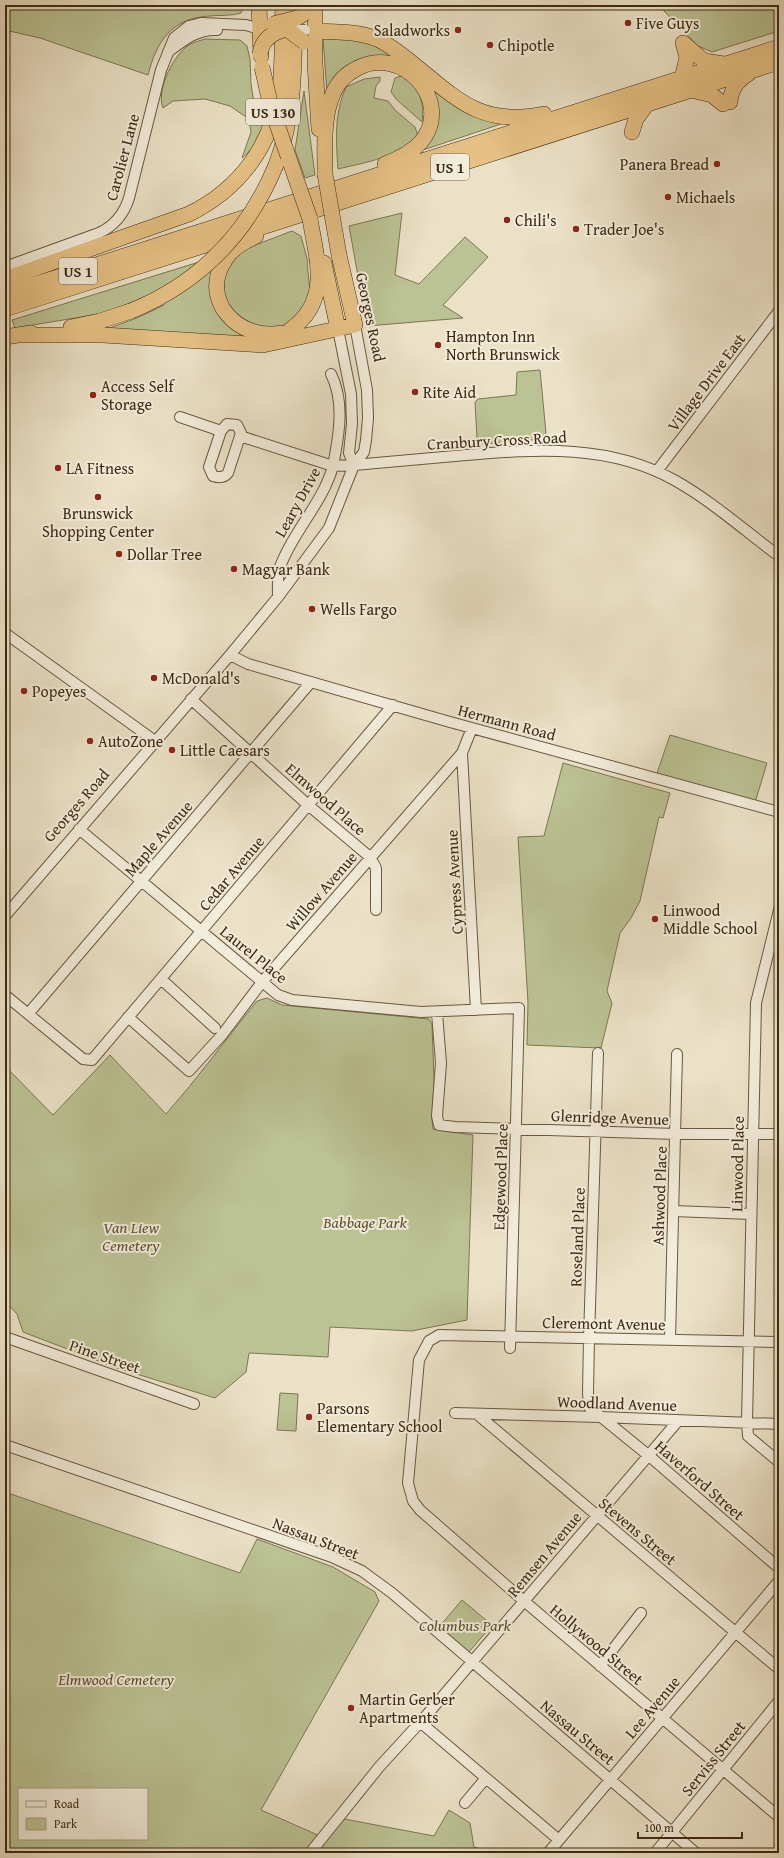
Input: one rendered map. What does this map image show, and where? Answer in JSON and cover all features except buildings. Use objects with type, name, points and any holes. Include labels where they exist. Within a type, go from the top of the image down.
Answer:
[{"type":"highway","name":"US 130","points":[[259,5],[275,19],[261,61],[270,101],[310,219],[320,261]]},
{"type":"highway","points":[[275,19],[297,18],[307,7]]},
{"type":"highway","points":[[307,7],[308,34]]},
{"type":"highway","points":[[5,337],[79,326],[131,311],[154,301],[180,286],[219,254],[241,229],[253,211],[276,166],[286,135],[292,108],[307,7]]},
{"type":"highway","points":[[275,19],[308,34],[358,34],[382,41],[399,52],[457,99],[481,112],[492,116],[503,118],[524,117],[614,100]]},
{"type":"highway","points":[[261,61],[264,43],[275,32],[275,19]]},
{"type":"highway","points":[[5,279],[189,214],[214,199],[236,180],[260,150],[275,113],[281,76],[275,19]]},
{"type":"highway","name":"US 130","points":[[308,34],[315,63],[320,140],[325,174]]},
{"type":"highway","points":[[725,64],[704,60],[683,43],[687,56],[686,84],[712,95],[726,103],[739,80],[758,68]]},
{"type":"highway","name":"US 1","points":[[5,309],[647,104],[725,64],[779,47]]},
{"type":"highway","points":[[315,194],[356,173],[395,160],[422,141],[429,125],[431,108],[426,91],[414,75],[397,65],[378,62],[361,66],[343,78],[333,94],[328,112],[325,174]]},
{"type":"highway","name":"US 1","points":[[5,294],[614,100],[779,62]]},
{"type":"highway","points":[[606,117],[625,126],[632,132],[636,119],[647,104]]},
{"type":"highway","name":"Georges Road","points":[[325,174],[339,255],[354,321]]},
{"type":"highway","points":[[295,216],[235,248],[222,264],[217,283],[218,296],[223,308],[237,325],[252,332],[279,334],[290,330],[337,325]]},
{"type":"highway","points":[[290,330],[307,315],[314,302],[319,280],[320,261]]},
{"type":"highway","points":[[320,261],[337,325]]},
{"type":"highway","points":[[22,335],[108,335],[263,344],[354,321]]},
{"type":"street","name":"Carolier Lane","points":[[5,267],[99,234],[110,227],[119,218],[128,203],[161,70],[174,38],[185,28],[193,25],[206,23],[246,25],[275,19]]},
{"type":"street","name":"Village Drive East","points":[[657,471],[779,311]]},
{"type":"street","name":"Georges Road","points":[[5,916],[230,655],[278,597],[329,528],[354,466],[364,452],[368,418],[366,377],[354,321]]},
{"type":"street","points":[[337,325],[351,394],[352,424],[349,454],[354,466]]},
{"type":"street","name":"Leary Drive","points":[[278,597],[279,568],[288,549],[314,507],[331,474],[333,466],[340,411],[338,387],[331,374]]},
{"type":"street","points":[[180,417],[221,431]]},
{"type":"street","points":[[227,424],[234,424],[239,427],[240,436],[228,473],[223,477],[217,477],[211,472],[209,467],[221,431],[227,424]]},
{"type":"street","name":"Cranbury Cross Road","points":[[240,436],[333,466],[354,466],[524,450],[579,451],[619,458],[657,471],[691,490],[777,551]]},
{"type":"street","points":[[5,633],[155,741]]},
{"type":"street","name":"Hermann Road","points":[[230,655],[248,664],[472,728],[779,812]]},
{"type":"street","name":"Maple Avenue","points":[[28,1014],[311,682]]},
{"type":"street","name":"Elmwood Place","points":[[191,700],[308,805],[370,857]]},
{"type":"street","name":"Cedar Avenue","points":[[28,1014],[83,1059],[92,1060],[393,705]]},
{"type":"street","name":"Willow Avenue","points":[[128,1017],[189,1071],[222,1035],[262,982],[462,752],[472,728]]},
{"type":"street","name":"Cypress Avenue","points":[[462,752],[476,1010]]},
{"type":"street","name":"Laurel Place","points":[[79,829],[278,995],[292,1000],[436,1013],[519,1008]]},
{"type":"street","points":[[370,857],[376,868],[376,910]]},
{"type":"street","name":"Linwood Place","points":[[746,1422],[756,1003],[779,910]]},
{"type":"street","points":[[161,979],[215,1028]]},
{"type":"street","points":[[5,995],[28,1014]]},
{"type":"street","name":"Edgewood Place","points":[[510,1348],[519,1008]]},
{"type":"street","name":"Glenridge Avenue","points":[[436,1013],[440,1063],[437,1116],[439,1125],[456,1127],[596,1132],[779,1134]]},
{"type":"street","name":"Roseland Place","points":[[598,1053],[588,1393],[589,1407],[600,1416]]},
{"type":"street","name":"Ashwood Place","points":[[670,1340],[677,1054]]},
{"type":"street","points":[[672,1211],[751,1214]]},
{"type":"street","name":"Cleremont Avenue","points":[[408,1483],[419,1360],[429,1341],[434,1337],[444,1334],[779,1342]]},
{"type":"street","name":"Pine Street","points":[[5,1337],[194,1404]]},
{"type":"street","name":"Woodland Avenue","points":[[455,1413],[478,1415],[600,1416],[678,1421],[779,1424]]},
{"type":"street","name":"Stevens Street","points":[[478,1415],[779,1669]]},
{"type":"street","name":"Haverford Street","points":[[600,1416],[648,1455],[779,1568]]},
{"type":"street","name":"Remsen Avenue","points":[[310,1853],[380,1766],[420,1722],[678,1421]]},
{"type":"street","points":[[746,1422],[748,1436],[779,1462]]},
{"type":"street","name":"Nassau Street","points":[[5,1445],[315,1551],[348,1564],[377,1581],[696,1853]]},
{"type":"street","name":"Hollywood Street","points":[[408,1483],[414,1501],[420,1510],[600,1666],[779,1817]]},
{"type":"street","name":"Lee Avenue","points":[[548,1853],[779,1580]]},
{"type":"street","points":[[600,1666],[641,1613]]},
{"type":"street","name":"Serviss Street","points":[[655,1853],[673,1833],[779,1701]]},
{"type":"street","points":[[420,1722],[559,1840]]},
{"type":"street","points":[[465,1803],[486,1778]]},
{"type":"green space","points":[[5,5],[244,5],[241,13],[197,18],[176,26],[168,33],[156,51],[148,75],[40,38],[5,30]]},
{"type":"green space","points":[[662,5],[779,5],[779,31],[712,52],[698,46],[664,11]]},
{"type":"green space","points":[[323,38],[362,39],[408,64],[388,58],[327,94]]},
{"type":"green space","points":[[205,39],[240,40],[247,46],[250,59],[253,97],[264,128],[254,147],[242,158],[251,132],[249,119],[230,106],[205,99],[173,101],[163,108],[161,101],[163,84],[170,67],[187,46]]},
{"type":"green space","points":[[407,76],[418,92],[422,102],[422,122],[397,100],[391,92],[395,78]]},
{"type":"green space","points":[[380,77],[380,81],[376,86],[374,98],[388,101],[395,110],[415,127],[418,136],[391,154],[338,169],[336,137],[339,107],[346,87],[364,79]]},
{"type":"green space","points":[[426,82],[504,123],[414,153],[426,140]]},
{"type":"green space","points":[[304,91],[315,175],[305,178],[295,150]]},
{"type":"green space","points":[[402,213],[395,275],[419,284],[465,237],[488,257],[443,305],[463,318],[367,326],[349,226]]},
{"type":"green space","points":[[292,231],[301,236],[308,262],[311,300],[297,321],[278,329],[243,323],[224,298],[224,276],[237,255],[250,247]]},
{"type":"green space","points":[[199,262],[213,271],[230,327],[253,341],[104,330],[137,318],[164,305],[159,291],[105,313],[15,328],[12,320]]},
{"type":"green space","points":[[540,370],[546,433],[544,439],[482,444],[477,438],[475,402],[478,399],[516,395],[517,372]]},
{"type":"green space","points":[[670,735],[767,763],[754,806],[655,779]]},
{"type":"green space","points":[[563,763],[670,793],[663,818],[659,817],[640,901],[631,918],[620,933],[607,991],[612,1003],[601,1048],[527,1045],[528,1002],[518,837],[544,836]]},
{"type":"green space","points":[[267,998],[282,1005],[429,1019],[432,1025],[434,1081],[432,1119],[433,1129],[473,1135],[467,1320],[412,1331],[330,1327],[328,1357],[249,1353],[246,1372],[215,1398],[117,1368],[23,1332],[17,1314],[5,1301],[5,1066],[53,1115],[110,1055],[166,1114],[257,1001]]},
{"type":"green space","points":[[280,1393],[298,1394],[296,1431],[277,1430]]},
{"type":"green space","name":"Elmwood Cemetery","points":[[5,1492],[240,1573],[257,1539],[333,1567],[375,1592],[379,1601],[261,1810],[320,1836],[339,1818],[434,1836],[449,1810],[470,1823],[474,1847],[493,1853],[330,1853],[317,1842],[308,1853],[5,1853]]},
{"type":"green space","name":"Columbus Park","points":[[462,1600],[492,1625],[469,1652],[439,1627]]},
{"type":"place","name":"Five Guys","points":[[628,23]]},
{"type":"place","name":"Saladworks","points":[[458,30]]},
{"type":"place","name":"Chipotle","points":[[490,45]]},
{"type":"place","name":"Panera Bread","points":[[717,164]]},
{"type":"place","name":"Michaels","points":[[668,197]]},
{"type":"place","name":"Chili's","points":[[507,220]]},
{"type":"place","name":"Trader Joe's","points":[[576,229]]},
{"type":"place","name":"Hampton Inn North Brunswick","points":[[438,345]]},
{"type":"place","name":"Rite Aid","points":[[415,392]]},
{"type":"place","name":"Access Self Storage","points":[[93,395]]},
{"type":"place","name":"LA Fitness","points":[[58,468]]},
{"type":"place","name":"Brunswick Shopping Center","points":[[98,497]]},
{"type":"place","name":"Dollar Tree","points":[[119,554]]},
{"type":"place","name":"Magyar Bank","points":[[234,569]]},
{"type":"place","name":"Wells Fargo","points":[[312,609]]},
{"type":"place","name":"McDonald's","points":[[154,678]]},
{"type":"place","name":"Popeyes","points":[[24,691]]},
{"type":"place","name":"AutoZone","points":[[90,741]]},
{"type":"place","name":"Little Caesars","points":[[172,750]]},
{"type":"place","name":"Linwood Middle School","points":[[655,919]]},
{"type":"place","name":"Parsons Elementary School","points":[[309,1417]]},
{"type":"place","name":"Martin Gerber Apartments","points":[[351,1708]]},
{"type":"park label","name":"Babbage Park","points":[[365,1222]]},
{"type":"park label","name":"Van Liew Cemetery","points":[[131,1236]]}]
